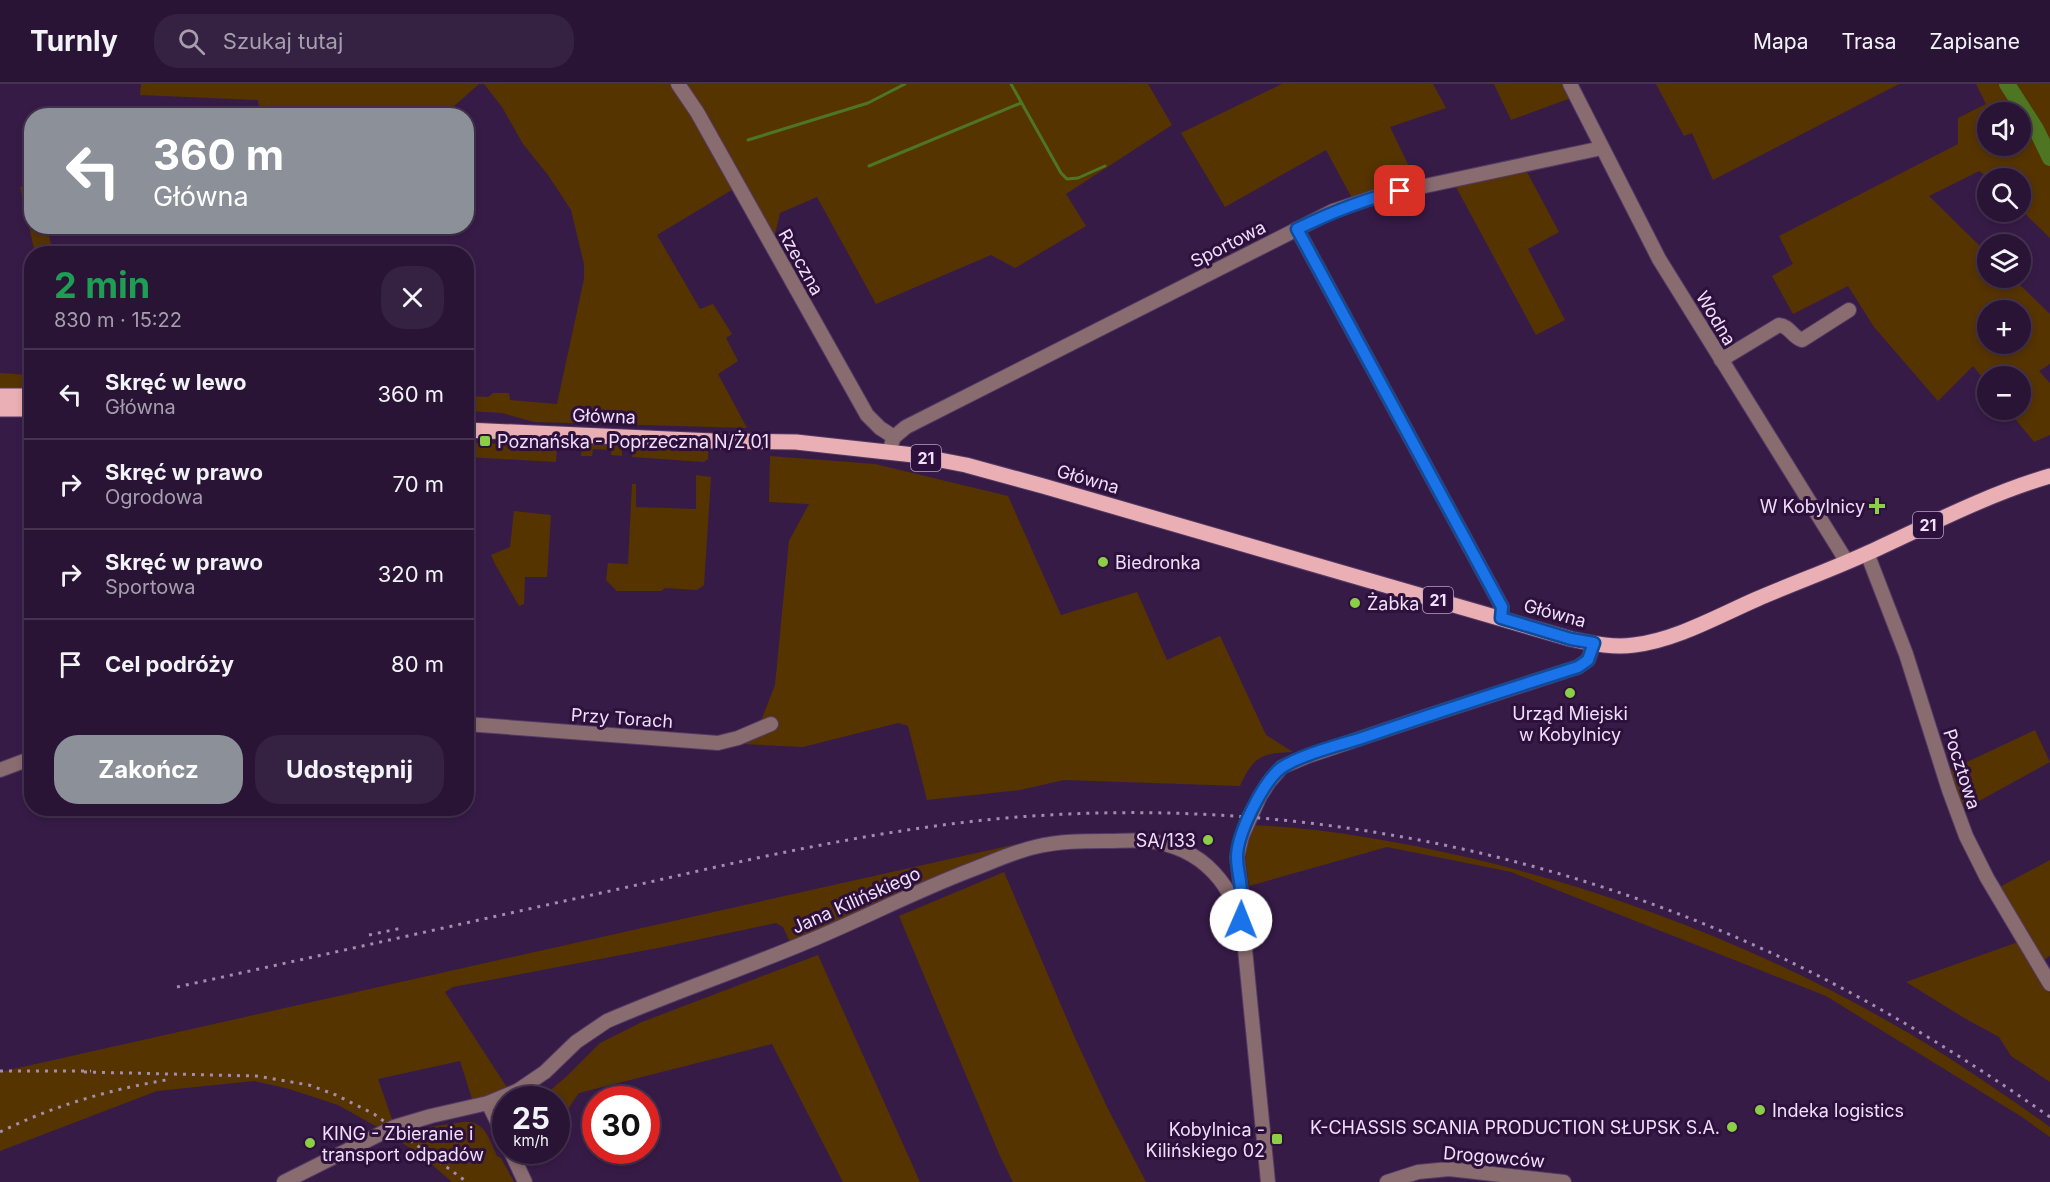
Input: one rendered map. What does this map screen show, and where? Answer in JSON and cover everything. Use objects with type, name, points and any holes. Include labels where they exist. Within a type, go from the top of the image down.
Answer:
[{"type":"main road","points":[[0,396],[24,396]]},
{"type":"main road","points":[[0,410],[24,409]]},
{"type":"main road","name":"Główna","points":[[474,430],[713,441],[891,444],[1571,639],[1594,643]]},
{"type":"main road","name":"21","points":[[1594,643],[1633,645],[1655,641],[1692,628],[1989,498],[2050,476]]},
{"type":"street","name":"Rzeczna","points":[[678,84],[697,112],[867,415],[891,444]]},
{"type":"street","name":"Wodna","points":[[1570,84],[1659,259],[1847,562]]},
{"type":"street","name":"Sportowa","points":[[891,444],[900,430],[1333,211],[1378,196],[1602,148]]},
{"type":"street","points":[[1297,229],[1502,607],[1501,618]]},
{"type":"street","points":[[1720,360],[1776,326],[1786,326],[1798,339],[1802,340],[1849,310]]},
{"type":"street","name":"Pocztowa","points":[[1867,553],[1906,654],[1966,836],[1986,875],[2050,984]]},
{"type":"street","points":[[1275,1182],[1267,1175],[1244,939],[1239,915],[1241,890],[1237,857],[1242,836],[1260,796],[1282,767],[1302,758],[1578,667],[1588,660],[1594,643]]},
{"type":"street","name":"Przy Torach","points":[[474,725],[718,742],[738,738],[771,724]]},
{"type":"street","points":[[0,770],[24,762]]},
{"type":"street","name":"Jana Kilińskiego","points":[[284,1182],[394,1127],[488,1103],[517,1091],[533,1081],[586,1034],[607,1020],[793,948],[933,885],[1034,847],[1065,842],[1121,840],[1147,841],[1171,846],[1192,855],[1212,870],[1227,889],[1239,915]]},
{"type":"street","points":[[488,1103],[492,1111]]},
{"type":"street","points":[[517,1164],[525,1182]]},
{"type":"street","name":"Drogowców","points":[[1387,1182],[1418,1172],[1449,1169],[1564,1182]]},
{"type":"shaded area","points":[[141,84],[479,84],[452,108],[259,108],[258,100],[140,95]]},
{"type":"shaded area","points":[[484,84],[671,84],[735,188],[657,235],[700,309],[713,304],[732,334],[726,338],[738,361],[718,374],[747,428],[534,422],[502,413],[474,411],[474,396],[488,397],[493,393],[509,393],[510,400],[557,404],[584,279],[584,264],[571,210],[548,175],[523,144],[502,107]]},
{"type":"shaded area","points":[[686,84],[1148,84],[1172,125],[1066,194],[1086,226],[1015,268],[991,255],[876,304],[817,197],[780,213],[774,238]]},
{"type":"shaded area","points":[[1282,84],[1433,84],[1446,108],[1390,127],[1416,181],[1379,188],[1352,198],[1326,150],[1225,207],[1181,133]]},
{"type":"shaded area","points":[[1494,84],[1564,84],[1571,98],[1511,120]]},
{"type":"shaded area","points":[[1656,84],[1899,84],[1713,180],[1692,133],[1684,136]]},
{"type":"shaded area","points":[[1976,84],[2050,84],[2050,238],[2031,220],[2031,168],[1977,168],[1977,172],[1929,196],[1977,243],[1977,288],[2023,288],[2050,314],[2050,364],[2039,371],[2050,383],[2050,435],[2034,442],[2016,420],[2031,420],[2031,366],[1977,366],[1977,371],[1973,366],[1938,401],[1874,327],[1848,286],[1793,314],[1772,276],[1793,264],[1779,236],[1958,144],[1958,118],[1977,108],[1977,156],[2031,156],[2031,102],[1985,102]]},
{"type":"shaded area","points":[[1527,172],[1559,232],[1528,249],[1565,320],[1536,335],[1455,185]]},
{"type":"shaded area","points":[[24,186],[24,205],[20,187]]},
{"type":"shaded area","points":[[31,234],[49,234],[51,246],[33,246]]},
{"type":"shaded area","points":[[0,373],[24,375],[24,390],[0,389]]},
{"type":"shaded area","points":[[525,440],[567,442],[571,448],[557,448],[556,462],[474,457],[474,443],[507,444]]},
{"type":"shaded area","points":[[583,443],[619,444],[622,446],[622,456],[611,455],[611,450],[593,449],[592,456],[581,456]]},
{"type":"shaded area","points":[[634,445],[705,447],[708,450],[708,459],[704,462],[632,457]]},
{"type":"shaded area","points":[[770,456],[875,464],[1008,496],[1061,615],[1137,592],[1167,660],[1220,636],[1266,735],[1293,752],[1259,758],[1249,769],[1240,786],[1064,780],[1020,790],[927,800],[908,726],[898,723],[803,747],[744,744],[761,721],[775,685],[789,541],[809,504],[769,502]]},
{"type":"shaded area","points":[[696,475],[711,477],[704,585],[697,590],[665,588],[661,591],[617,591],[606,580],[608,563],[628,564],[632,484],[636,484],[636,507],[696,509]]},
{"type":"shaded area","points":[[514,511],[551,515],[547,577],[525,577],[524,604],[519,606],[491,555],[510,547]]},
{"type":"shaded area","points":[[2035,730],[2050,762],[1961,811],[1948,771]]},
{"type":"shaded area","points":[[1251,825],[1359,836],[1466,857],[1577,887],[1684,925],[1737,946],[1841,995],[1911,1035],[1972,1073],[2050,1127],[2050,1137],[2022,1117],[1826,996],[1511,872],[1387,847],[1249,886],[1245,854]]},
{"type":"shaded area","points":[[1030,841],[783,946],[789,940],[783,927],[776,923],[453,987],[445,992],[506,1086],[492,1086],[492,1095],[473,1102],[460,1061],[378,1079],[393,1122],[381,1129],[338,1105],[289,1089],[254,1081],[157,1091],[0,1151],[0,1072]]},
{"type":"shaded area","points":[[2050,860],[2050,956],[2042,961],[1998,888]]},
{"type":"shaded area","points":[[1004,872],[1075,1038],[1107,1107],[1146,1182],[1013,1182],[1000,1156],[899,916]]},
{"type":"shaded area","points":[[2021,941],[2050,993],[2050,1082],[2011,1056],[1999,1037],[1906,982]]},
{"type":"shaded area","points":[[818,955],[920,1182],[843,1182],[772,1044],[607,1086],[582,1086],[582,1092],[570,1106],[570,1086],[555,1086],[600,1043],[642,1022]]},
{"type":"shaded area","points":[[470,1122],[481,1127],[492,1144],[492,1164],[504,1164],[514,1182],[452,1182],[421,1155],[396,1139],[430,1127]]},
{"type":"waterway","points":[[748,140],[868,103],[905,84]]},
{"type":"waterway","points":[[1011,84],[1061,173],[1067,179],[1078,178],[1105,166]]},
{"type":"waterway","points":[[2007,84],[2036,129],[2050,158]]},
{"type":"waterway","points":[[869,166],[1021,103]]},
{"type":"railway","points":[[177,987],[719,866],[857,838],[995,819],[1095,813],[1196,814],[1297,822],[1397,836],[1495,857],[1592,884],[1687,917],[1780,957],[1885,1012],[1952,1052],[2050,1117]]},
{"type":"railway","points":[[369,935],[402,928]]},
{"type":"railway","points":[[0,1071],[91,1071]]},
{"type":"railway","points":[[84,1072],[256,1076],[309,1085],[336,1095],[374,1114],[467,1182]]},
{"type":"railway","points":[[0,1132],[40,1114],[81,1100],[166,1080]]},
{"type":"place","name":"Poznańska - Poprzeczna N/Ż 01","points":[[485,441]]},
{"type":"place","name":"W Kobylnicy","points":[[1877,506]]},
{"type":"place","name":"Biedronka","points":[[1103,562]]},
{"type":"place","name":"Żabka","points":[[1355,603]]},
{"type":"place","name":"Urząd Miejski w Kobylnicy","points":[[1570,693]]},
{"type":"place","name":"SA/133","points":[[1208,840]]},
{"type":"place","name":"Indeka logistics","points":[[1760,1110]]},
{"type":"place","name":"K-CHASSIS SCANIA PRODUCTION SŁUPSK S.A.","points":[[1732,1127]]},
{"type":"place","name":"Kobylnica - Kilińskiego 02","points":[[1277,1139]]},
{"type":"place","name":"KING - Zbieranie i transport odpadów","points":[[310,1143]]},
{"type":"route","points":[[1241,920],[1238,850],[1245,826],[1260,796],[1282,767],[1302,758],[1578,667],[1588,660],[1594,643],[1571,639],[1501,618],[1502,607],[1297,229],[1333,211],[1400,191]]}]
